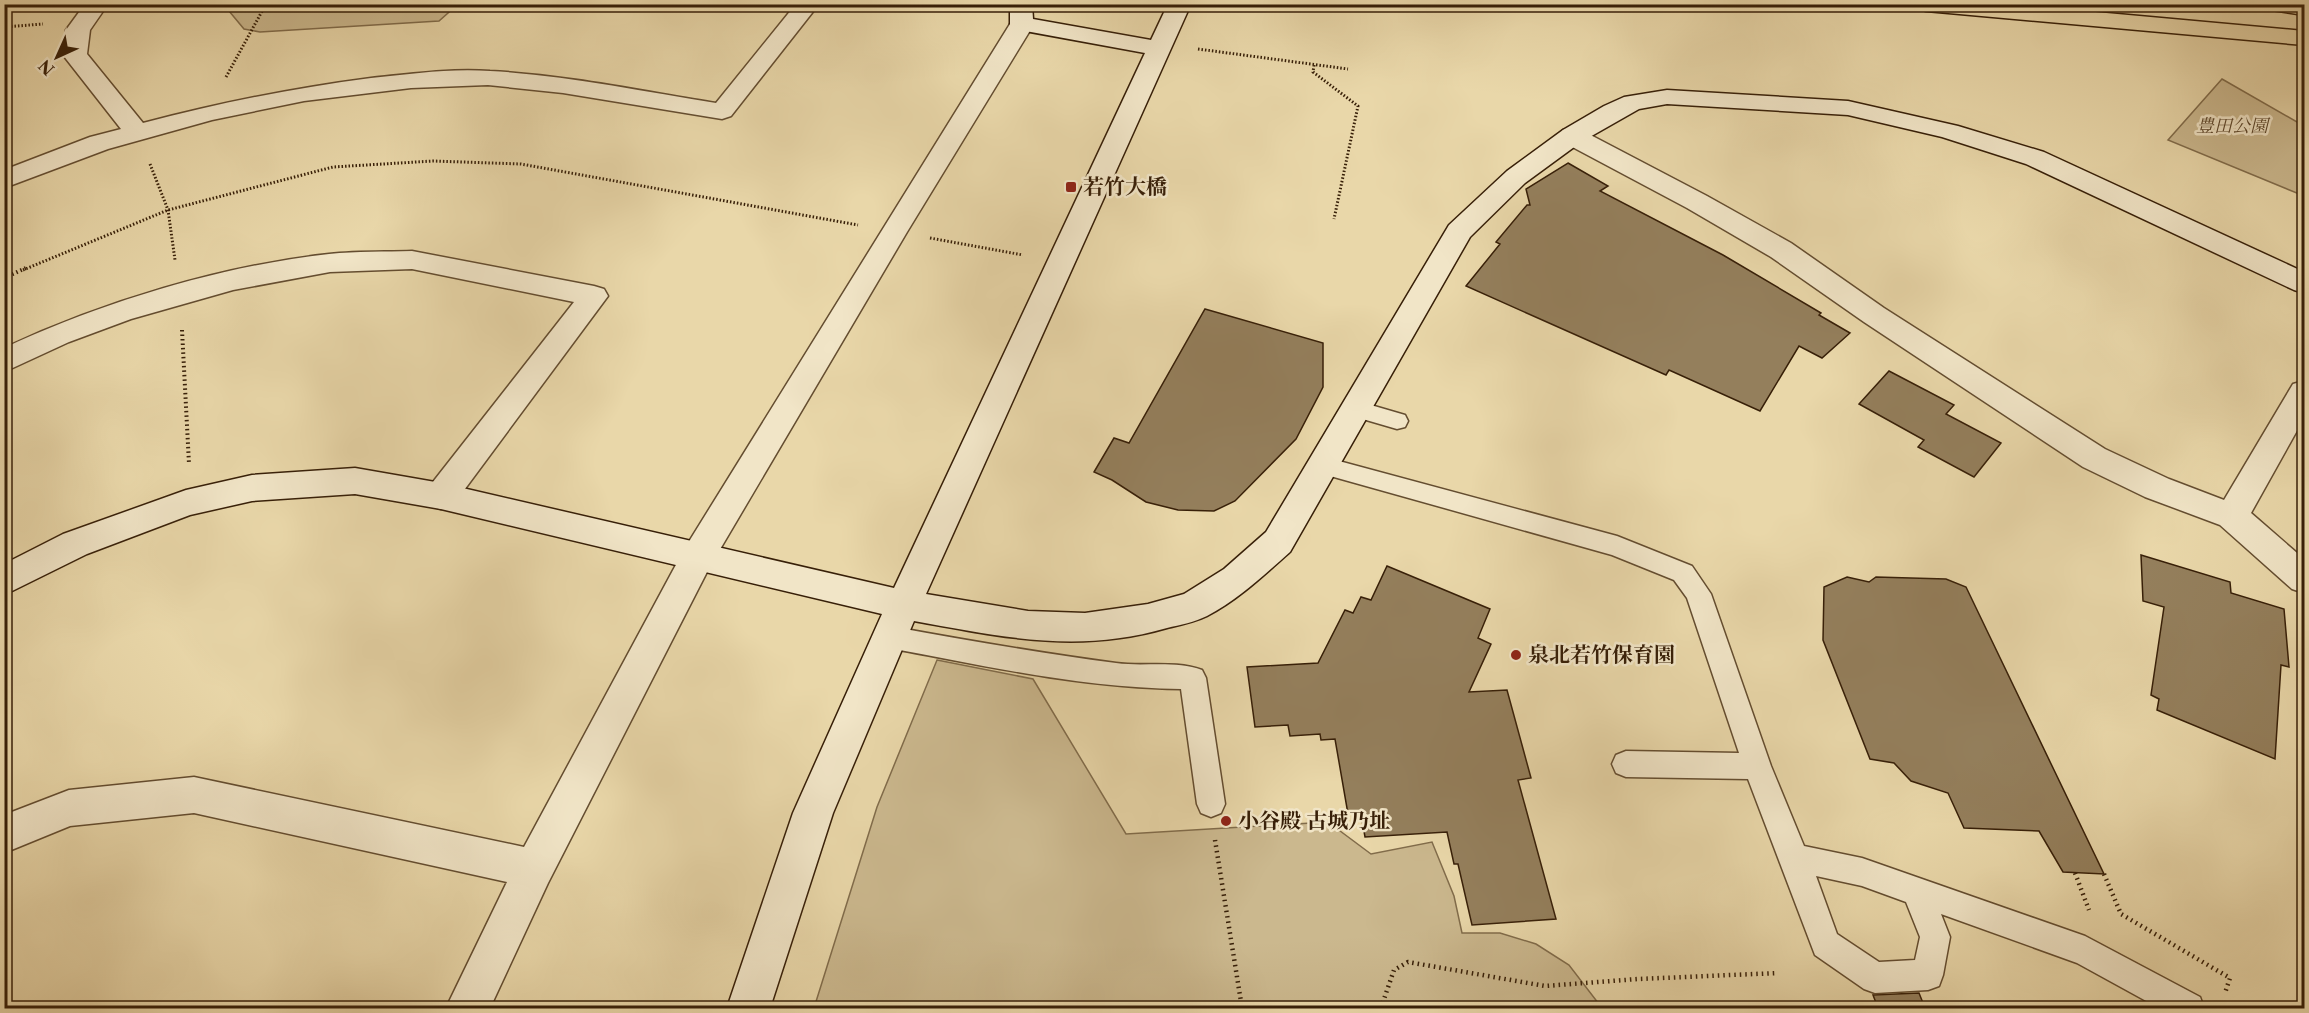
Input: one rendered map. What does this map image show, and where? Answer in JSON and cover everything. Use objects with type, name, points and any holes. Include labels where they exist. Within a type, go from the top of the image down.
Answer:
[{"type":"main road","points":[[1926,4],[2304,38]]},
{"type":"main road","points":[[2106,4],[2304,28]]},
{"type":"main road","points":[[2273,4],[2304,8]]},
{"type":"street","points":[[97,4],[78,30],[75,55],[137,132]]},
{"type":"street","points":[[4,180],[99,143],[208,113],[304,94],[411,81],[488,78],[563,86],[722,111],[808,4]]},
{"type":"street","points":[[749,1008],[813,813],[904,605],[1175,48],[1179,4]]},
{"type":"street","points":[[468,1008],[534,869],[697,558],[1021,14],[1175,48]]},
{"type":"street","points":[[4,581],[86,540],[186,503],[252,488],[355,481],[441,496],[904,605],[1028,626],[1085,628],[1148,619],[1194,606],[1236,579],[1278,542],[1459,231],[1516,177],[1572,136],[1632,102],[1651,99],[1667,97],[1848,108],[1949,131],[2035,158],[2304,283]]},
{"type":"street","points":[[1572,136],[1697,202],[1781,250],[1874,315],[2094,458],[2157,488],[2232,516],[2304,579]]},
{"type":"street","points":[[4,361],[59,335],[121,312],[232,280],[330,263],[412,260],[594,296],[441,496]]},
{"type":"street","points":[[2232,516],[2304,392]]},
{"type":"street","points":[[4,834],[69,808],[194,795],[534,869]]},
{"type":"lane","points":[[1357,409],[1397,421]]},
{"type":"lane","points":[[1324,466],[1617,546],[1683,573],[1698,594],[1757,766],[1826,944],[1875,978],[1928,975],[1935,937],[1916,891]]},
{"type":"lane","points":[[889,637],[957,651],[1089,671],[1134,677],[1193,678],[1212,816]]},
{"type":"lane","points":[[1626,764],[1757,766]]},
{"type":"lane","points":[[1794,858],[1862,872],[2085,951],[2189,1008]]},
{"type":"path","points":[[245,39],[266,4]]},
{"type":"path","points":[[1175,48],[1348,69]]},
{"type":"path","points":[[1314,65],[1313,72],[1358,106],[1335,219]]},
{"type":"path","points":[[4,278],[88,241],[168,210],[252,187],[333,167],[433,161],[521,164],[1032,257]]},
{"type":"path","points":[[1212,816],[1242,1008]]},
{"type":"path","points":[[2075,873],[2092,916]]},
{"type":"path","points":[[2104,874],[2121,914],[2230,978]]},
{"type":"path","points":[[1385,1008],[1383,1002],[1394,970],[1408,962],[1545,986],[1638,979],[1778,973]]},
{"type":"green space","points":[[224,5],[457,5],[439,21],[260,32],[244,29]]},
{"type":"green space","name":"豊田公園","points":[[2222,79],[2304,126],[2304,196],[2168,140]]},
{"type":"green space","points":[[937,660],[1033,679],[1126,834],[1328,822],[1371,854],[1432,842],[1454,896],[1462,933],[1500,933],[1536,944],[1569,965],[1602,1008],[814,1008],[877,807]]},
{"type":"building","points":[[1568,163],[1608,186],[1600,191],[1723,255],[1821,313],[1819,315],[1850,333],[1822,358],[1799,346],[1760,411],[1669,370],[1666,375],[1466,286],[1500,244],[1496,242],[1527,205],[1530,205],[1526,189]]},
{"type":"building","points":[[1205,309],[1323,343],[1323,387],[1296,439],[1235,501],[1214,511],[1178,510],[1146,502],[1112,480],[1094,472],[1114,438],[1129,443]]},
{"type":"building","points":[[1889,371],[1954,405],[1946,414],[2001,443],[1974,477],[1918,447],[1924,440],[1859,404]]},
{"type":"building","points":[[2141,555],[2230,582],[2231,593],[2284,609],[2289,667],[2281,665],[2275,759],[2157,710],[2159,699],[2151,695],[2164,607],[2143,601]]},
{"type":"building","points":[[1387,566],[1490,609],[1478,638],[1491,644],[1469,692],[1507,690],[1531,778],[1518,780],[1556,919],[1472,925],[1458,864],[1454,864],[1447,832],[1365,837],[1361,814],[1348,814],[1335,739],[1321,740],[1320,734],[1290,736],[1288,725],[1255,727],[1247,667],[1318,663],[1345,610],[1353,613],[1361,597],[1371,600]]},
{"type":"building","points":[[1847,577],[1869,582],[1876,577],[1946,579],[1966,587],[2104,874],[2063,872],[2039,831],[1964,828],[1948,793],[1911,781],[1894,763],[1870,759],[1823,640],[1824,587]]},
{"type":"building","points":[[1919,993],[1925,1008],[1878,1008],[1873,995]]},
{"type":"place","name":"若竹大橋","points":[[1071,187]]},
{"type":"place","name":"泉北若竹保育園","points":[[1516,655]]},
{"type":"place","name":"小谷殿 古城乃址","points":[[1226,821]]}]
